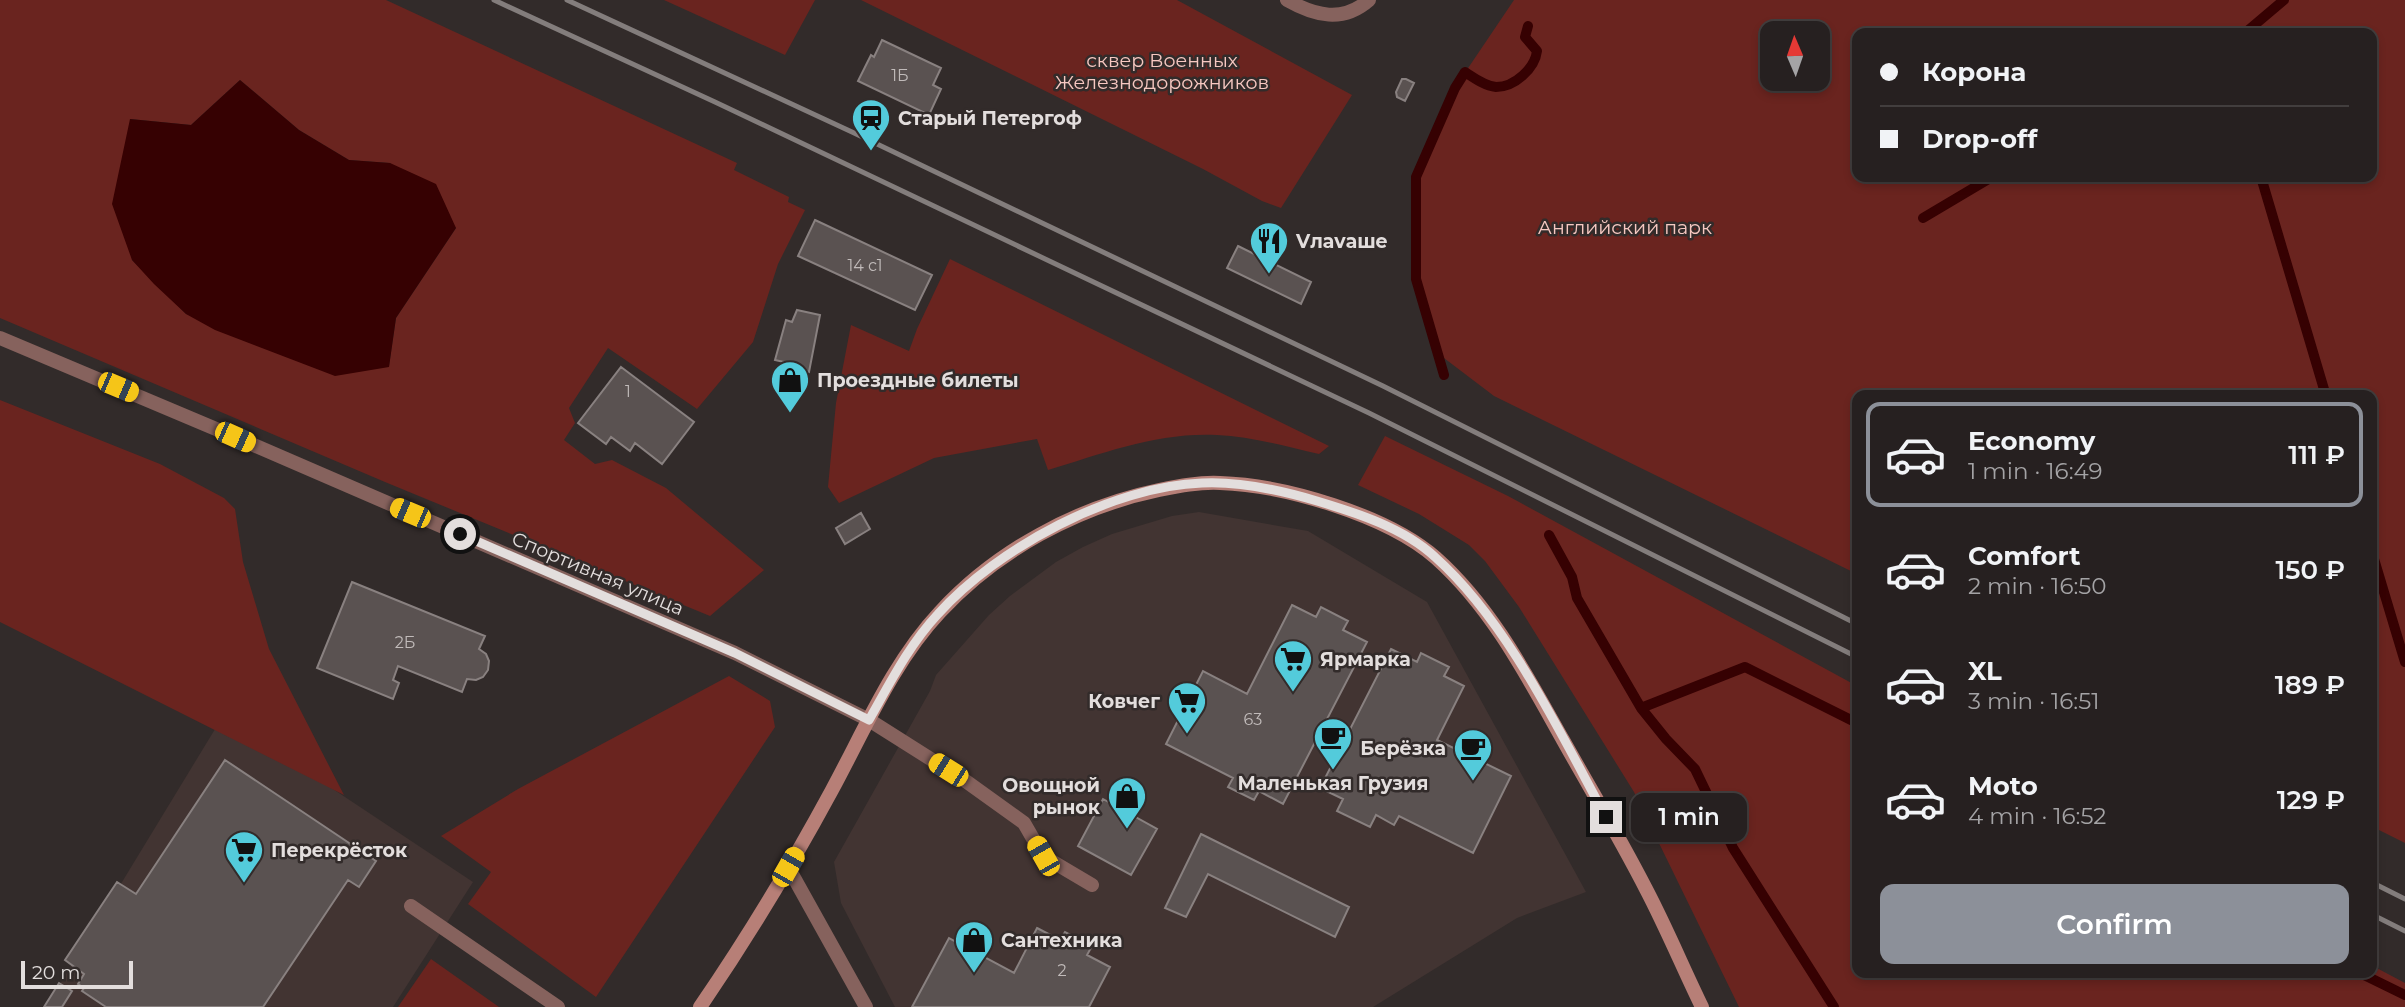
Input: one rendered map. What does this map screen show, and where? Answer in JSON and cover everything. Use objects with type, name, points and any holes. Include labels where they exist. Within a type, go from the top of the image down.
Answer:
[{"type":"main road","points":[[700,1007],[727,968],[788,867],[907,652],[937,614],[971,580],[1028,540],[1094,509],[1133,496],[1199,483],[1254,486],[1331,505],[1392,529],[1433,555],[1452,574],[1495,626],[1521,665],[1645,888],[1702,1007]]},
{"type":"street","points":[[1287,0],[1306,11],[1329,15],[1352,12],[1369,0]]},
{"type":"street","name":"Спортивная улица","points":[[0,338],[735,653],[869,720],[967,782],[1024,823],[1043,856],[1092,885]]},
{"type":"street","points":[[788,867],[866,1007]]},
{"type":"street","points":[[411,906],[558,1007]]},
{"type":"shaded area","points":[[240,80],[299,130],[349,160],[390,163],[436,184],[456,228],[396,318],[389,367],[335,376],[215,330],[186,314],[132,260],[112,204],[130,119],[191,125]]},
{"type":"shaded area","name":"Ярмарка","points":[[1199,512],[1308,531],[1427,602],[1586,892],[1517,918],[1373,1007],[895,1007],[841,903],[834,862],[930,691],[936,675],[989,615],[1056,562],[1112,534],[1172,516]]},
{"type":"shaded area","points":[[223,716],[473,882],[393,1007],[46,1007]]},
{"type":"green space","points":[[0,0],[386,0],[737,163],[734,170],[789,197],[788,202],[805,210],[778,264],[753,342],[697,409],[608,348],[569,408],[575,423],[564,440],[595,464],[612,460],[666,488],[764,570],[710,616],[385,482],[0,318]],"holes":[[[240,80],[299,130],[349,160],[390,163],[456,228],[396,318],[389,366],[186,314],[132,260],[130,119],[191,125]]]},
{"type":"green space","points":[[664,0],[815,0],[785,55]]},
{"type":"green space","name":"сквер Военных Железнодорожников","points":[[861,0],[1177,0],[1352,95],[1281,208],[1262,201],[1203,169]]},
{"type":"green space","name":"Английский парк","points":[[1514,0],[2405,0],[2405,843],[2377,829],[2377,390],[1852,390],[1852,572],[1494,396],[1440,355],[1416,279],[1416,177],[1456,86]]},
{"type":"green space","points":[[950,259],[1329,446],[1319,454],[1243,437],[1195,435],[1131,445],[1048,470],[1037,439],[934,458],[839,503],[828,487],[836,403],[851,325],[909,351]]},
{"type":"green space","points":[[0,400],[160,464],[224,498],[235,509],[243,562],[269,649],[344,795],[0,622]]},
{"type":"green space","points":[[1385,436],[1508,496],[1852,683],[1852,978],[2377,978],[2377,968],[2405,983],[2405,1007],[1739,1007],[1634,792],[1519,607],[1485,561],[1469,545],[1419,514],[1358,485]]},
{"type":"green space","points":[[729,676],[770,701],[775,727],[596,997],[468,904],[491,872],[441,836],[518,789]]},
{"type":"green space","points":[[431,959],[499,1007],[398,1007]]},
{"type":"building","points":[[882,40],[941,68],[933,85],[941,89],[929,115],[858,81]]},
{"type":"building","points":[[1402,79],[1414,83],[1405,101],[1397,97],[1396,92]]},
{"type":"building","points":[[815,220],[932,275],[915,310],[798,256]]},
{"type":"building","name":"Vлаvаше","points":[[1238,246],[1311,282],[1301,304],[1227,268]]},
{"type":"building","points":[[797,310],[820,315],[809,372],[783,366],[784,362],[775,360],[786,320],[792,322]]},
{"type":"building","points":[[621,367],[694,422],[662,464],[635,443],[630,451],[611,437],[606,444],[578,423]]},
{"type":"building","points":[[861,513],[870,529],[845,544],[836,528]]},
{"type":"building","points":[[352,582],[485,636],[479,649],[486,654],[489,661],[488,670],[483,677],[476,680],[467,679],[462,692],[398,666],[393,680],[399,683],[393,699],[317,668]]},
{"type":"building","points":[[1292,605],[1316,617],[1321,607],[1348,621],[1343,630],[1367,642],[1283,804],[1259,791],[1254,800],[1228,787],[1233,778],[1166,744],[1203,671],[1247,694]]},
{"type":"building","points":[[1391,649],[1417,662],[1421,653],[1449,667],[1444,676],[1464,686],[1437,740],[1511,776],[1473,853],[1399,816],[1394,825],[1376,815],[1370,827],[1337,811],[1343,799],[1320,788]]},
{"type":"building","name":"Перекрёсток","points":[[225,760],[376,861],[359,887],[348,880],[263,1007],[106,1007],[82,991],[84,988],[78,984],[84,974],[65,960],[117,882],[136,894]]},
{"type":"building","points":[[1103,799],[1157,829],[1131,875],[1078,846]]},
{"type":"building","points":[[1201,834],[1349,907],[1335,937],[1208,874],[1186,917],[1165,908]]},
{"type":"building","points":[[1037,928],[1060,940],[1065,932],[1092,946],[1087,955],[1110,967],[1089,1007],[912,1007],[949,938],[1014,973]]},
{"type":"building","points":[[59,983],[72,991],[62,1007],[44,1007]]},
{"type":"waterway","points":[[2251,28],[2284,0]]},
{"type":"waterway","points":[[1444,375],[1416,279],[1416,177],[1455,88],[1465,72],[1496,87],[1510,84],[1528,70],[1537,51],[1525,37],[1528,26]]},
{"type":"waterway","points":[[1923,218],[1984,182]]},
{"type":"waterway","points":[[2262,182],[2324,390]]},
{"type":"waterway","points":[[1549,535],[1572,577],[1577,598],[1641,708],[1695,769],[1733,848],[1834,1007]]},
{"type":"waterway","points":[[2377,569],[2405,662]]},
{"type":"waterway","points":[[1641,708],[1745,667],[1852,720]]},
{"type":"waterway","points":[[2370,978],[2405,995]]},
{"type":"railway","points":[[494,0],[1369,413],[1852,654]]},
{"type":"railway","points":[[567,0],[852,132],[1383,386],[1852,621]]},
{"type":"railway","points":[[2377,885],[2405,899]]},
{"type":"railway","points":[[2377,917],[2405,931]]},
{"type":"place","name":"Старый Петергоф","points":[[871,152]]},
{"type":"place","name":"Vлаvаше","points":[[1269,275]]},
{"type":"place","name":"Проездные билеты","points":[[790,414]]},
{"type":"place","name":"Ярмарка","points":[[1293,693]]},
{"type":"place","name":"Ковчег","points":[[1187,735]]},
{"type":"place","name":"Маленькая Грузия","points":[[1333,771]]},
{"type":"place","name":"Берёзка","points":[[1473,782]]},
{"type":"place","name":"Овощной рынок","points":[[1127,830]]},
{"type":"place","name":"Перекрёсток","points":[[244,884]]},
{"type":"place","name":"Сантехника","points":[[974,974]]},
{"type":"route","points":[[460,534],[735,653],[869,720],[907,652],[937,614],[971,580],[1028,540],[1124,498],[1178,486],[1220,483],[1293,494],[1331,505],[1392,529],[1433,555],[1452,574],[1475,599],[1521,665],[1606,817]]}]
